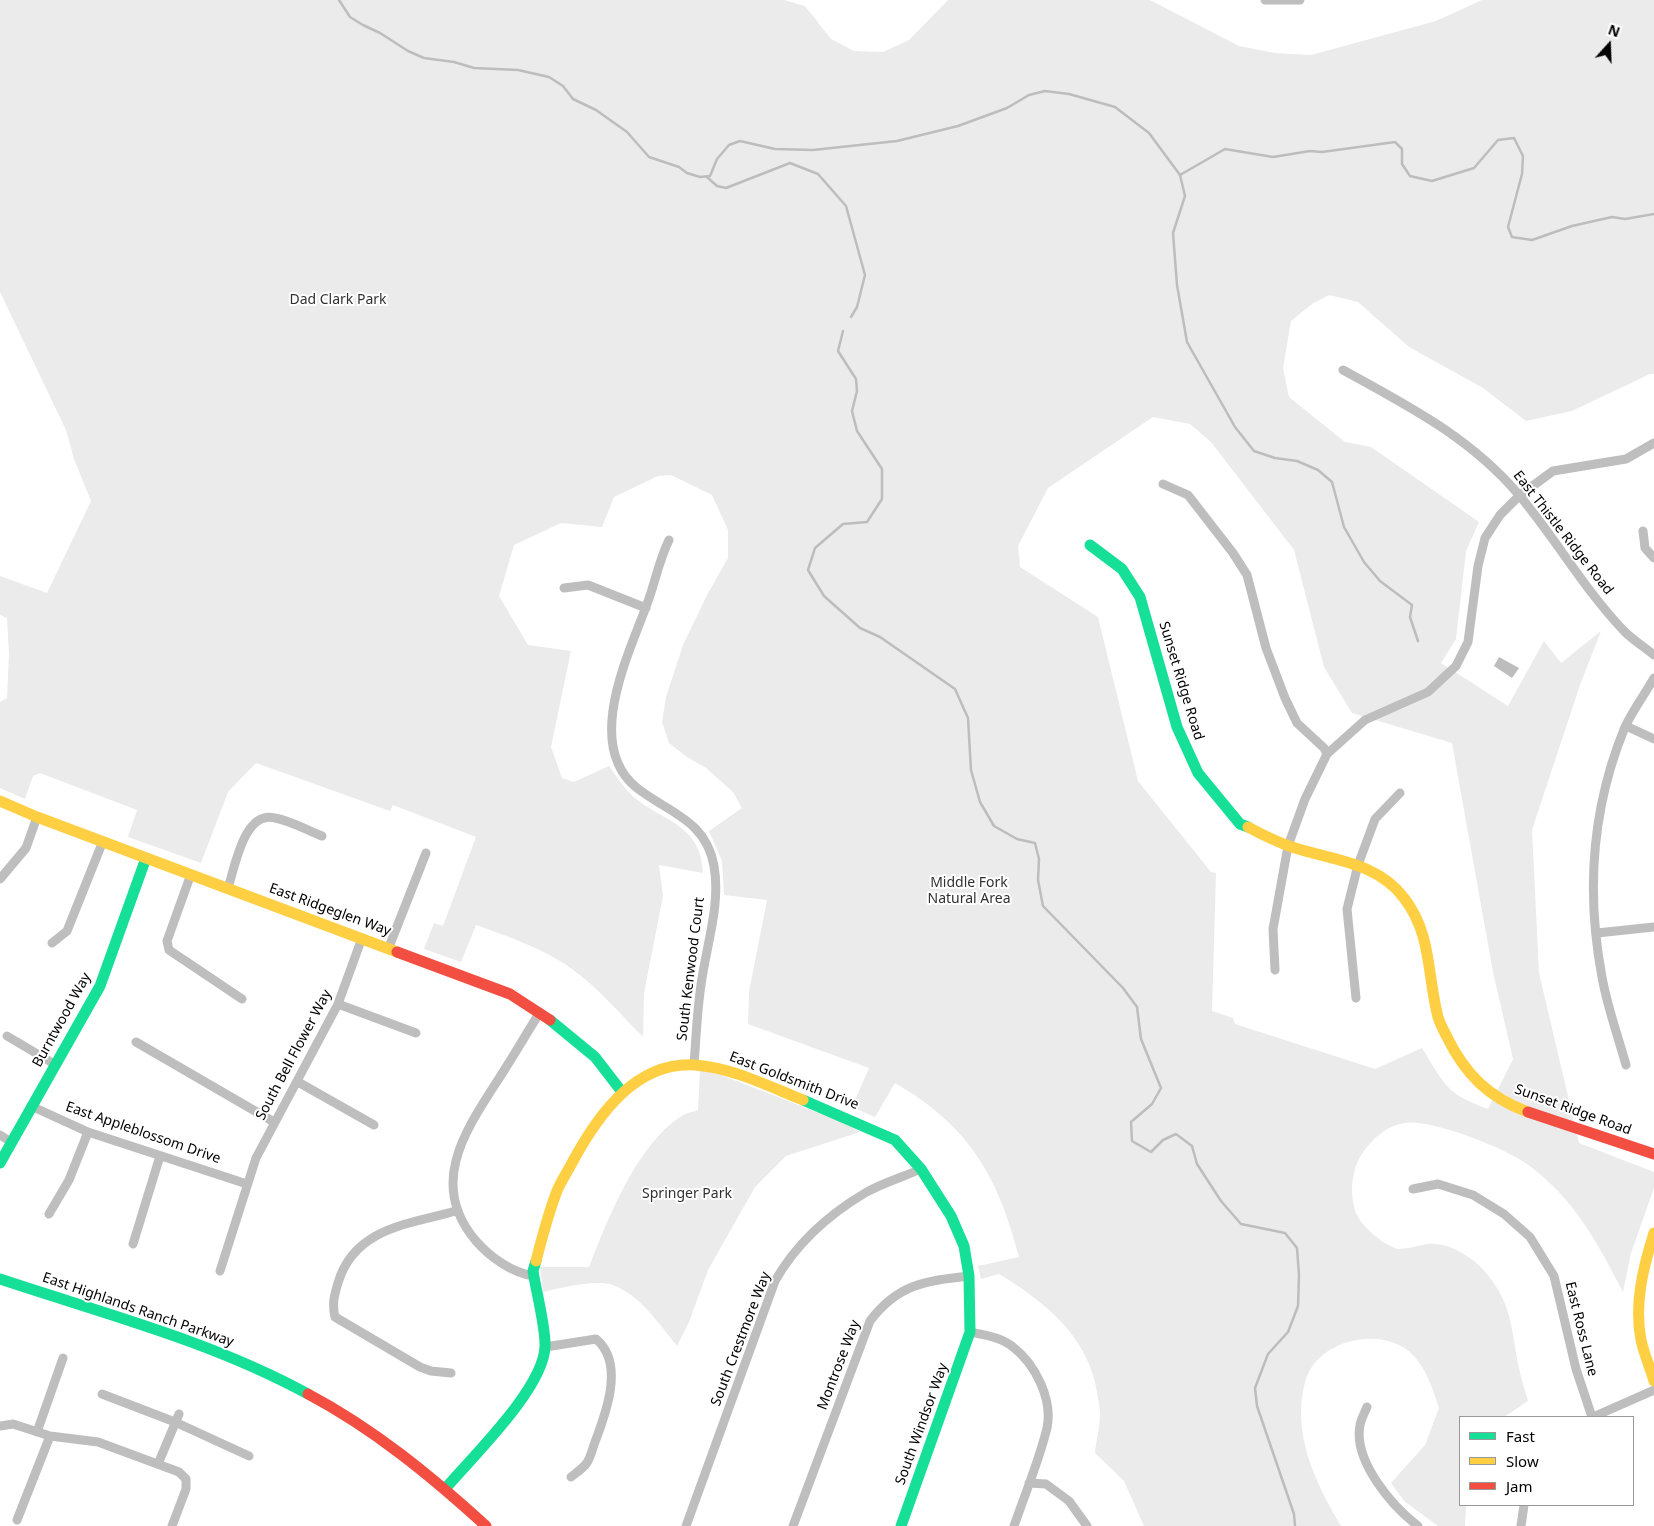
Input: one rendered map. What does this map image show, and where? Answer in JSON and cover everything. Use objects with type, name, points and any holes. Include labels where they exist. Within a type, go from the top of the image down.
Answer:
[{"type":"street","points":[[1265,0],[1300,0]]},
{"type":"street","name":"East Thistle Ridge Road","points":[[1344,370],[1440,424],[1484,458],[1519,496],[1588,590],[1626,632],[1654,655]]},
{"type":"street","points":[[1275,970],[1273,929],[1288,846],[1305,799],[1327,754],[1365,720],[1428,692],[1456,666],[1468,642],[1478,566],[1486,538],[1500,515],[1519,496],[1553,471],[1626,459],[1654,443]]},
{"type":"street","points":[[1163,484],[1188,495],[1247,574],[1266,648],[1285,698],[1297,723],[1324,748],[1327,754]]},
{"type":"street","points":[[1643,531],[1645,548],[1654,558]]},
{"type":"street","name":"South Kenwood Court","points":[[669,540],[618,683],[613,717],[612,742],[619,766],[636,787],[690,822],[705,838],[714,866],[715,904],[700,986],[694,1065]]},
{"type":"street","name":"Sunset Ridge Road","points":[[1090,545],[1122,569],[1140,597],[1177,727],[1198,774],[1240,824],[1288,846],[1358,866],[1383,877],[1404,896],[1422,927],[1438,1018],[1456,1055],[1478,1084],[1511,1106],[1654,1154]]},
{"type":"street","points":[[564,588],[588,585],[646,608]]},
{"type":"street","points":[[1626,1065],[1602,977],[1593,887],[1595,836],[1604,787],[1626,726],[1654,678]]},
{"type":"street","points":[[1626,726],[1654,740]]},
{"type":"street","points":[[1356,998],[1347,909],[1358,866],[1375,819],[1400,793]]},
{"type":"street","name":"East Ridgeglen Way","points":[[0,801],[37,817],[390,947],[510,994],[540,1012],[595,1058],[622,1092]]},
{"type":"street","points":[[0,879],[26,848],[37,817]]},
{"type":"street","points":[[228,888],[247,829],[259,820],[273,817],[322,836]]},
{"type":"street","points":[[52,943],[67,931],[103,841]]},
{"type":"street","points":[[390,947],[426,853]]},
{"type":"street","name":"Burntwood Way","points":[[0,1163],[100,986],[146,858]]},
{"type":"street","points":[[191,874],[167,941],[169,950],[242,999]]},
{"type":"street","points":[[1597,933],[1654,927]]},
{"type":"street","name":"South Bell Flower Way","points":[[220,1271],[256,1158],[338,1004],[362,938]]},
{"type":"street","points":[[338,1004],[416,1033]]},
{"type":"street","points":[[534,1276],[512,1268],[481,1246],[468,1232],[456,1211],[453,1172],[458,1153],[477,1112],[540,1012]]},
{"type":"street","points":[[7,1036],[56,1065]]},
{"type":"street","points":[[136,1042],[274,1122]]},
{"type":"street","name":"East Goldsmith Drive","points":[[445,1489],[518,1404],[536,1378],[545,1347],[534,1276],[550,1211],[558,1189],[596,1123],[622,1092],[654,1071],[681,1065],[725,1069],[895,1140],[922,1169],[951,1216],[964,1246],[969,1276],[970,1332]]},
{"type":"street","points":[[298,1082],[374,1125]]},
{"type":"street","name":"East Appleblossom Drive","points":[[31,1106],[88,1132],[247,1184]]},
{"type":"street","points":[[49,1214],[69,1180],[88,1132]]},
{"type":"street","points":[[0,1136],[11,1142]]},
{"type":"street","points":[[133,1244],[160,1156]]},
{"type":"street","name":"South Crestmore Way","points":[[686,1526],[775,1281],[785,1263],[825,1220],[866,1192],[922,1169]]},
{"type":"street","name":"East Ross Lane","points":[[1413,1189],[1438,1184],[1473,1195],[1504,1214],[1530,1237],[1554,1276],[1576,1369],[1593,1416]]},
{"type":"street","points":[[451,1373],[431,1371],[420,1367],[335,1317],[332,1304],[342,1269],[365,1241],[384,1231],[456,1211]]},
{"type":"street","points":[[1654,1233],[1644,1266],[1639,1312],[1641,1340],[1654,1381]]},
{"type":"street","name":"Montrose Way","points":[[793,1526],[870,1321],[882,1306],[903,1289],[931,1280],[969,1276]]},
{"type":"street","name":"East Highlands Ranch Parkway","points":[[0,1279],[206,1346],[278,1378],[324,1402],[368,1429],[445,1489],[486,1526]]},
{"type":"street","points":[[970,1332],[991,1336],[1012,1346],[1029,1363],[1041,1384],[1046,1402],[1047,1426],[1014,1526]]},
{"type":"street","name":"South Windsor Way","points":[[901,1526],[970,1332]]},
{"type":"street","points":[[545,1347],[596,1339],[605,1346],[610,1362],[612,1381],[604,1418],[587,1463],[571,1477]]},
{"type":"street","points":[[36,1432],[63,1358]]},
{"type":"street","points":[[1595,1416],[1654,1390]]},
{"type":"street","points":[[102,1394],[177,1418],[249,1456]]},
{"type":"street","points":[[1367,1407],[1360,1426],[1367,1463],[1390,1500],[1418,1526]]},
{"type":"street","points":[[158,1464],[177,1418]]},
{"type":"street","points":[[2,1424],[13,1424],[50,1436],[98,1442],[179,1472],[186,1479],[186,1489],[172,1526]]},
{"type":"street","points":[[17,1520],[50,1436]]},
{"type":"street","points":[[1029,1482],[1046,1484],[1069,1501],[1087,1526]]},
{"type":"street","points":[[1521,1526],[1524,1506]]},
{"type":"green space","name":"Dad Clark Park","points":[[0,0],[784,0],[805,6],[831,39],[854,51],[883,52],[909,40],[948,0],[1150,0],[1239,46],[1275,53],[1311,55],[1436,21],[1482,0],[1654,0],[1654,374],[1650,374],[1572,411],[1526,421],[1483,388],[1409,347],[1358,302],[1329,295],[1312,304],[1291,321],[1283,368],[1289,397],[1345,442],[1371,447],[1479,522],[1466,551],[1456,639],[1441,663],[1508,706],[1544,641],[1561,663],[1601,631],[1580,685],[1532,830],[1539,973],[1579,1143],[1654,1172],[1654,1188],[1631,1253],[1623,1292],[1594,1238],[1571,1206],[1544,1177],[1527,1164],[1502,1150],[1449,1130],[1416,1123],[1404,1123],[1393,1126],[1383,1132],[1367,1147],[1358,1161],[1352,1185],[1353,1202],[1357,1216],[1373,1234],[1393,1247],[1399,1249],[1428,1244],[1445,1246],[1461,1252],[1482,1268],[1496,1286],[1510,1319],[1520,1372],[1528,1401],[1506,1416],[1459,1416],[1459,1506],[1466,1506],[1465,1526],[1438,1526],[1404,1501],[1391,1483],[1425,1445],[1439,1408],[1427,1376],[1413,1355],[1393,1342],[1378,1339],[1362,1339],[1347,1342],[1333,1348],[1321,1357],[1311,1368],[1305,1382],[1302,1401],[1301,1420],[1308,1457],[1323,1493],[1341,1526],[1144,1526],[1124,1481],[1095,1453],[1100,1415],[1097,1392],[1092,1372],[1074,1337],[1048,1309],[999,1274],[981,1279],[978,1266],[1019,1257],[1001,1202],[977,1156],[943,1117],[895,1083],[875,1117],[852,1107],[869,1068],[748,1024],[749,992],[767,900],[724,895],[722,861],[709,831],[742,808],[733,792],[706,768],[687,757],[669,743],[662,722],[666,697],[683,645],[707,595],[728,558],[728,530],[712,495],[671,475],[658,476],[614,497],[602,527],[561,523],[514,545],[499,596],[528,645],[571,651],[551,747],[562,778],[574,782],[609,766],[625,788],[636,799],[680,827],[689,835],[696,844],[701,857],[703,873],[659,865],[663,896],[644,993],[643,1037],[601,993],[574,970],[520,941],[476,925],[461,962],[424,949],[434,923],[443,926],[476,837],[393,805],[390,811],[256,763],[228,792],[201,863],[128,837],[137,810],[40,773],[33,776],[25,799],[0,788],[0,702],[7,698],[9,654],[7,618],[0,615],[0,576],[47,593],[91,501],[74,459],[66,430],[0,292]],"holes":[[[1153,417],[1190,424],[1211,442],[1294,550],[1324,667],[1352,713],[1452,743],[1493,972],[1513,1059],[1488,1109],[1463,1098],[1448,1087],[1422,1048],[1375,1069],[1235,1024],[1233,1018],[1212,1011],[1216,873],[1211,872],[1138,781],[1098,617],[1020,567],[1018,546],[1048,488]]]},
{"type":"green space","name":"Springer Park","points":[[700,1070],[721,1075],[842,1122],[860,1132],[786,1156],[755,1187],[708,1270],[689,1322],[677,1346],[649,1311],[623,1290],[606,1283],[597,1283],[543,1292],[540,1267],[589,1267],[614,1206],[637,1164],[664,1130],[682,1116],[698,1110]]},
{"type":"shaded area","points":[[1499,657],[1519,668],[1512,678],[1494,666]]},
{"type":"waterway","points":[[339,0],[350,17],[408,51],[424,58],[454,62],[474,68],[518,70],[549,77],[563,86],[573,99],[596,110],[627,132],[649,157],[679,167],[687,173],[700,177],[710,176],[717,159],[729,145],[740,141],[775,149],[813,150],[897,141],[958,126],[1007,108],[1029,95],[1045,91],[1069,94],[1115,107],[1149,133],[1180,175],[1225,149],[1273,157],[1395,142],[1402,149],[1402,164],[1410,176],[1432,181],[1474,168],[1498,140],[1514,138],[1523,156],[1522,174],[1508,227],[1512,237],[1532,240],[1572,226],[1612,217],[1625,219],[1654,214]]},
{"type":"waterway","points":[[707,177],[717,186],[726,188],[790,163],[818,174],[846,206],[865,275],[857,307],[851,317]]},
{"type":"waterway","points":[[1180,175],[1185,196],[1173,233],[1177,285],[1187,342],[1235,427],[1254,451],[1275,458],[1297,461],[1318,470],[1332,482],[1344,527],[1364,562],[1380,581],[1412,605],[1410,617],[1418,641]]},
{"type":"waterway","points":[[843,331],[838,351],[856,379],[857,391],[852,411],[857,431],[882,469],[882,499],[867,522],[843,524],[815,548],[808,570],[824,596],[860,628],[880,637],[955,689],[968,718],[971,770],[980,802],[994,826],[1017,839],[1035,843],[1039,859],[1038,880],[1043,906],[1123,988],[1137,1007],[1141,1039],[1161,1088],[1152,1104],[1131,1122],[1132,1141],[1151,1152],[1163,1140],[1176,1134],[1192,1146],[1197,1164],[1221,1201],[1241,1224],[1285,1233],[1297,1248],[1299,1275],[1298,1306],[1288,1332],[1268,1354],[1255,1388],[1257,1406],[1294,1514],[1295,1526]]},
{"type":"traffic: fast","points":[[1090,545],[1122,569],[1140,597],[1177,727],[1198,773],[1240,824],[1248,827]]},
{"type":"traffic: fast","points":[[0,1163],[100,986],[146,858]]},
{"type":"traffic: fast","points":[[550,1020],[595,1057],[622,1092]]},
{"type":"traffic: fast","points":[[803,1100],[895,1140],[921,1169],[951,1216],[964,1246],[969,1276],[970,1332],[901,1526]]},
{"type":"traffic: fast","points":[[445,1489],[520,1402],[541,1364],[545,1339],[533,1271],[536,1261]]},
{"type":"traffic: fast","points":[[0,1279],[196,1344],[271,1375],[308,1394]]},
{"type":"traffic: slow","points":[[0,801],[37,817],[397,952]]},
{"type":"traffic: slow","points":[[1248,827],[1289,846],[1366,869],[1380,876],[1393,886],[1404,898],[1420,926],[1438,1017],[1454,1050],[1470,1073],[1490,1092],[1501,1100],[1528,1112]]},
{"type":"traffic: slow","points":[[536,1261],[545,1226],[560,1184],[594,1126],[621,1094],[637,1081],[655,1072],[674,1066],[695,1065],[737,1074],[803,1100]]},
{"type":"traffic: slow","points":[[1654,1233],[1646,1259],[1639,1300],[1641,1340],[1654,1381]]},
{"type":"traffic: jam","points":[[397,952],[510,994],[550,1020]]},
{"type":"traffic: jam","points":[[1528,1112],[1654,1154]]},
{"type":"traffic: jam","points":[[308,1394],[356,1422],[401,1454],[486,1526]]},
{"type":"park label","name":"Middle Fork Natural Area","points":[[969,892]]}]
